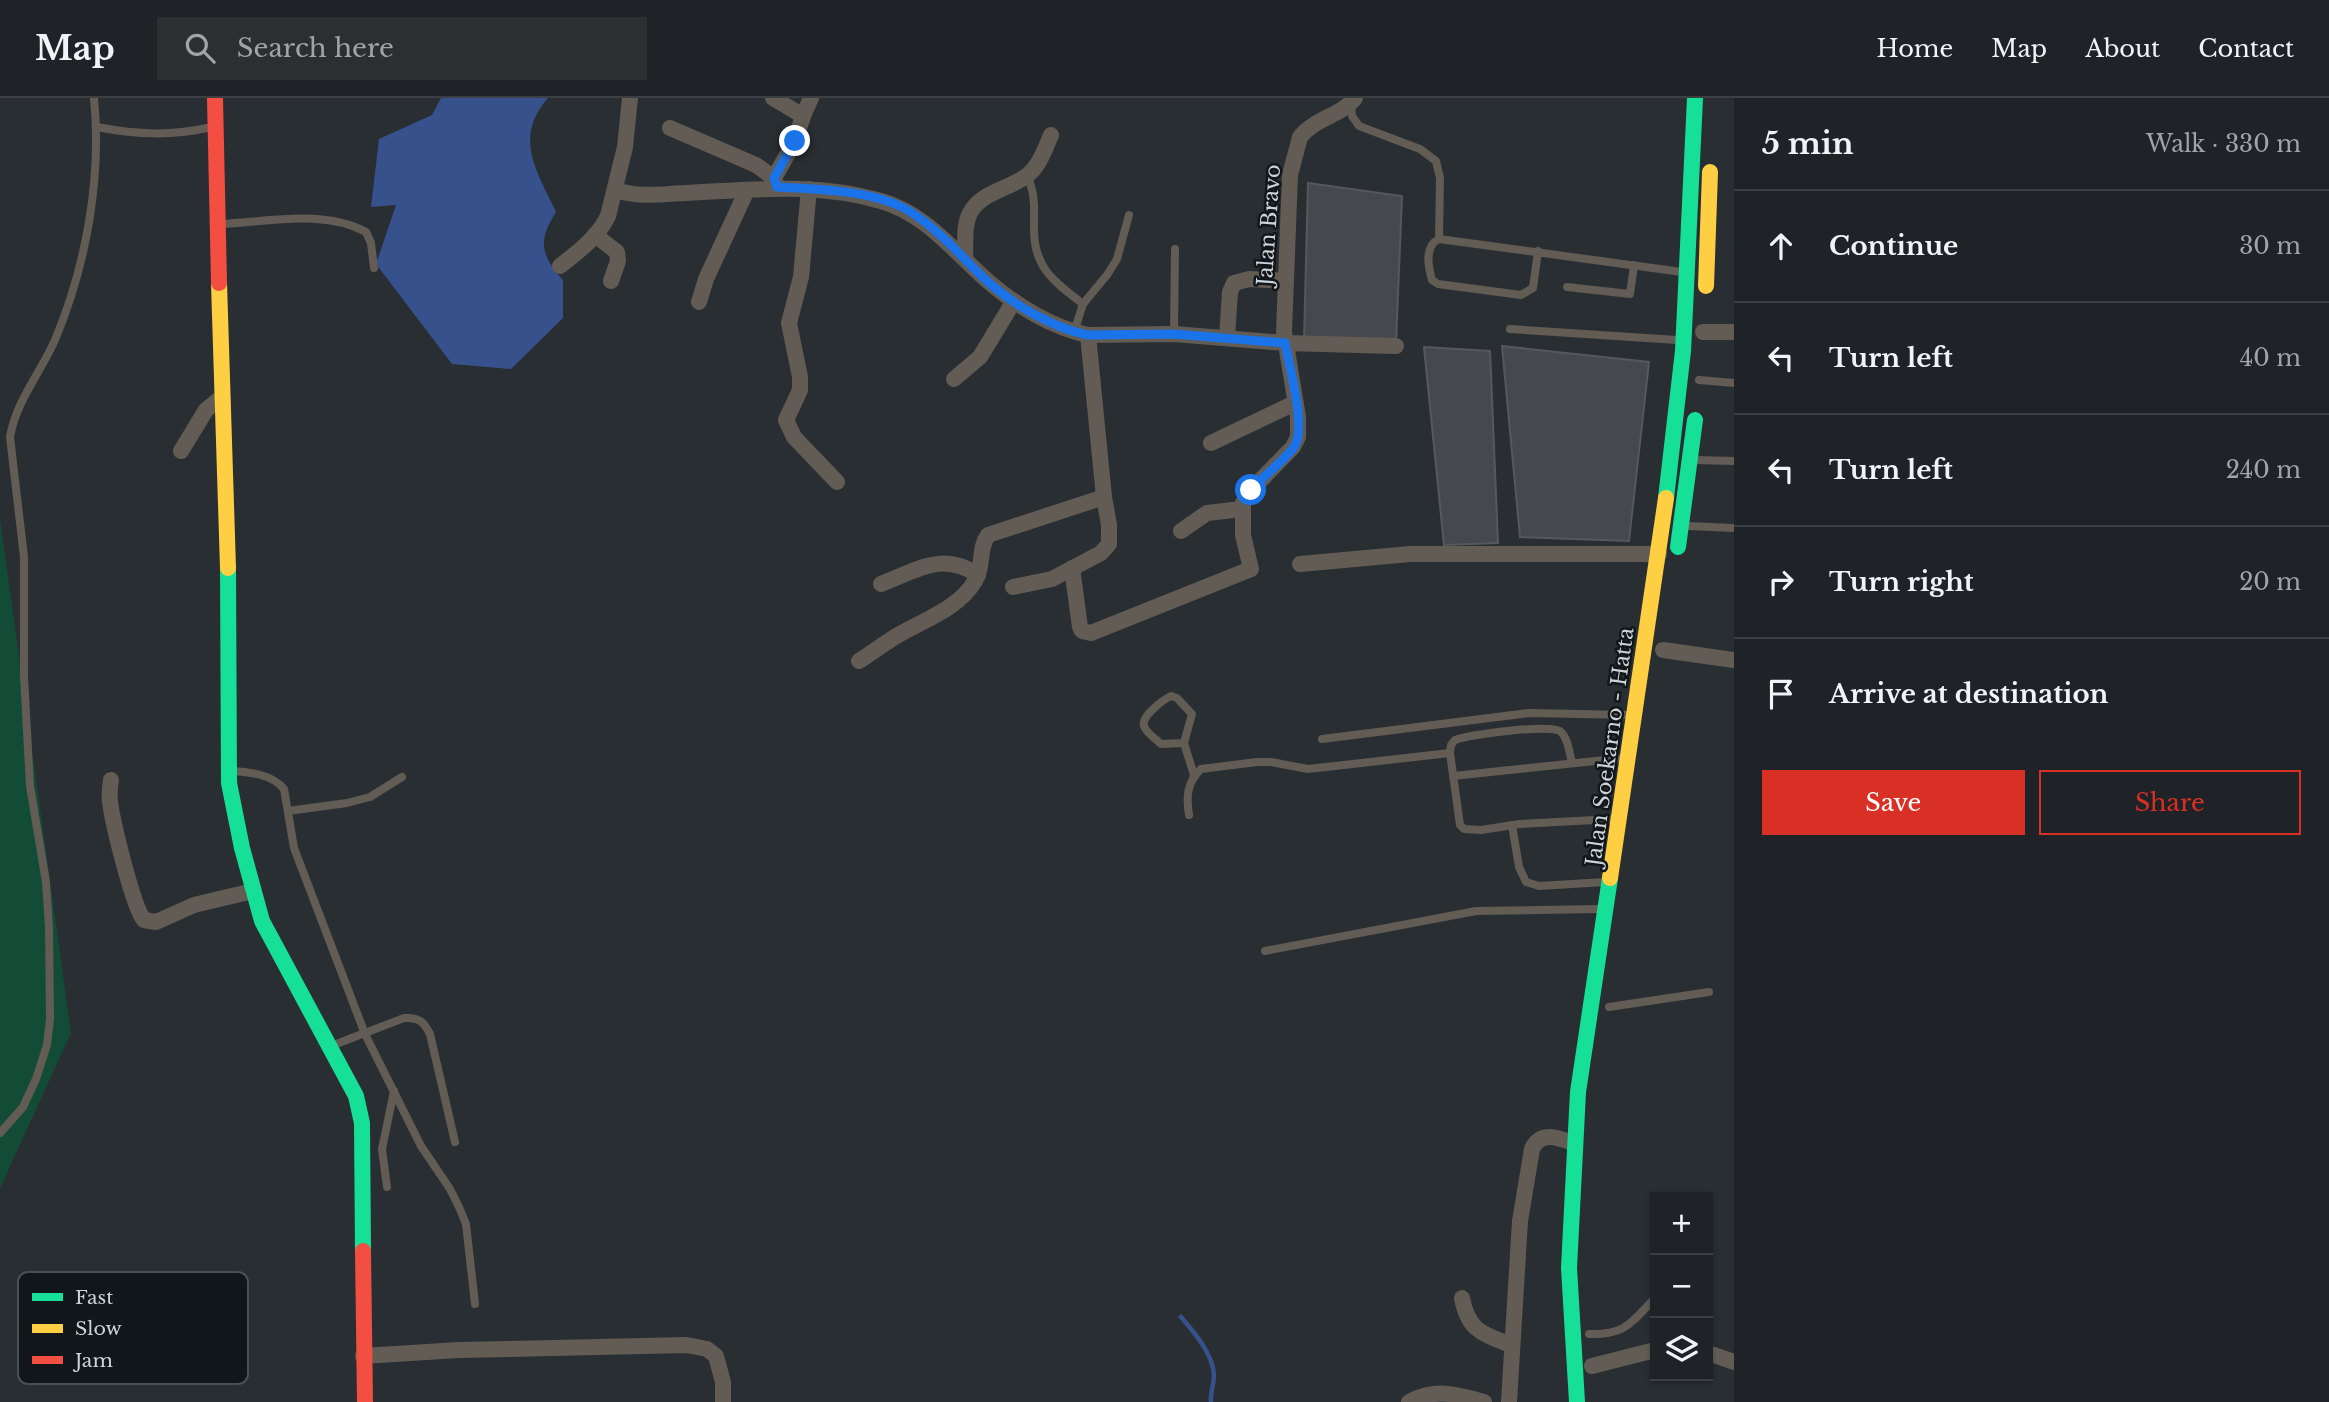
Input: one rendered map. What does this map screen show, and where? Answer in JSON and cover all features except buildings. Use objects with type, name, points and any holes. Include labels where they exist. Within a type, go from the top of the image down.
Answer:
[{"type":"main road","points":[[215,98],[230,611],[229,783],[239,835],[262,921],[356,1096],[362,1123],[365,1402]]},
{"type":"main road","name":"Jalan Soekarno - Hatta","points":[[1577,1402],[1569,1268],[1578,1092],[1659,554],[1683,341],[1695,98]]},
{"type":"main road","points":[[1704,325],[1711,152]]},
{"type":"main road","points":[[1676,560],[1698,387]]},
{"type":"main road","points":[[1619,819],[1639,823]]},
{"type":"main road","points":[[1589,1327],[1592,1372]]},
{"type":"street","points":[[559,266],[578,252],[608,216],[625,147],[630,98]]},
{"type":"street","points":[[773,98],[803,116]]},
{"type":"street","points":[[776,183],[811,98]]},
{"type":"street","name":"Jalan Bravo","points":[[1242,509],[1251,490],[1280,463],[1297,441],[1295,403],[1285,343],[1290,175],[1300,137],[1315,122],[1353,101]]},
{"type":"street","points":[[670,128],[756,165],[776,183]]},
{"type":"street","points":[[965,258],[966,226],[974,208],[994,192],[1027,176],[1042,157],[1051,135]]},
{"type":"street","points":[[616,190],[649,196],[747,190],[776,183],[854,194],[908,210],[965,258],[989,283],[1014,301],[1049,321],[1081,334],[1174,334],[1285,343],[1396,346]]},
{"type":"street","points":[[809,189],[801,277],[789,323],[800,377],[800,390],[786,420],[794,437],[837,482]]},
{"type":"street","points":[[699,303],[706,279],[747,190]]},
{"type":"street","points":[[595,234],[617,252],[618,261],[611,281]]},
{"type":"street","points":[[1227,338],[1230,292],[1234,283],[1249,279],[1286,281]]},
{"type":"street","points":[[954,379],[980,357],[1014,301]]},
{"type":"street","points":[[1704,325],[1734,332]]},
{"type":"street","points":[[1013,587],[1052,579],[1108,547],[1110,533],[1081,334]]},
{"type":"street","points":[[181,451],[206,410],[222,397]]},
{"type":"street","points":[[1211,443],[1295,403]]},
{"type":"street","points":[[859,661],[949,608],[975,582],[982,546],[989,535],[1104,497]]},
{"type":"street","points":[[1072,568],[1080,629],[1089,633],[1251,569],[1242,535],[1242,509],[1207,513],[1181,531]]},
{"type":"street","points":[[1300,564],[1410,554],[1659,554]]},
{"type":"street","points":[[881,584],[943,562],[956,564],[978,575]]},
{"type":"street","points":[[1663,650],[1734,660]]},
{"type":"street","points":[[111,780],[110,803],[130,884],[139,914],[144,920],[156,922],[194,905],[253,891]]},
{"type":"street","points":[[1509,1402],[1520,1221],[1532,1149],[1537,1141],[1545,1137],[1575,1144]]},
{"type":"street","points":[[1462,1298],[1472,1324],[1480,1332],[1511,1345]]},
{"type":"street","points":[[363,1356],[459,1350],[687,1345],[707,1349],[716,1356],[723,1382],[723,1402]]},
{"type":"street","points":[[1592,1372],[1650,1352]]},
{"type":"street","points":[[1713,1355],[1734,1362]]},
{"type":"street","points":[[1409,1402],[1426,1394],[1439,1393],[1463,1395],[1484,1402]]},
{"type":"lane","points":[[0,1133],[23,1107],[36,1079],[47,1045],[50,1019],[46,882],[30,786],[24,676],[24,557],[10,437],[12,424],[54,342],[68,305],[83,250],[92,192],[97,127],[94,98]]},
{"type":"lane","points":[[1353,101],[1352,116],[1359,126],[1420,149],[1436,161],[1440,178],[1439,239]]},
{"type":"lane","points":[[97,127],[156,135],[180,134],[215,126]]},
{"type":"lane","points":[[1027,176],[1033,192],[1034,232],[1043,267],[1055,282],[1083,304]]},
{"type":"lane","points":[[1081,334],[1083,304],[1113,268],[1122,246],[1129,215]]},
{"type":"lane","points":[[218,225],[319,219],[337,222],[366,232],[371,243],[374,268]]},
{"type":"lane","points":[[1538,251],[1533,288],[1527,294],[1514,295],[1434,282],[1429,271],[1429,250],[1434,241],[1439,239],[1538,251],[1687,272]]},
{"type":"lane","points":[[1174,334],[1175,249]]},
{"type":"lane","points":[[1567,287],[1629,294],[1634,265]]},
{"type":"lane","points":[[1510,329],[1683,341]]},
{"type":"lane","points":[[1698,387],[1734,383]]},
{"type":"lane","points":[[1690,459],[1734,461]]},
{"type":"lane","points":[[1681,526],[1734,528]]},
{"type":"lane","points":[[1184,743],[1161,744],[1143,724],[1145,718],[1171,696],[1177,698],[1192,714],[1184,743],[1194,775]]},
{"type":"lane","points":[[1322,739],[1529,713],[1635,715]]},
{"type":"lane","points":[[1572,764],[1563,735],[1554,729],[1458,739],[1451,744],[1450,752],[1458,819],[1462,828],[1481,830],[1511,825],[1619,819]]},
{"type":"lane","points":[[1189,815],[1188,790],[1194,775],[1201,769],[1271,762],[1308,769],[1450,752]]},
{"type":"lane","points":[[1453,776],[1630,758]]},
{"type":"lane","points":[[229,771],[259,774],[277,782],[284,789],[294,848],[365,1034],[421,1146],[450,1189],[466,1224],[475,1304]]},
{"type":"lane","points":[[288,811],[370,797],[402,777]]},
{"type":"lane","points":[[1511,825],[1518,867],[1526,882],[1539,886],[1611,882]]},
{"type":"lane","points":[[1265,951],[1476,911],[1607,910]]},
{"type":"lane","points":[[1609,1006],[1709,992]]},
{"type":"lane","points":[[329,1047],[404,1018],[417,1018],[424,1022],[430,1034],[455,1142]]},
{"type":"lane","points":[[387,1187],[382,1149],[394,1091]]},
{"type":"lane","points":[[1589,1327],[1608,1335],[1620,1331],[1650,1303]]},
{"type":"green space","points":[[0,519],[71,1033],[0,1188]]},
{"type":"water","points":[[441,98],[548,98],[532,127],[530,141],[536,168],[556,212],[546,231],[544,247],[550,263],[563,280],[563,318],[511,369],[452,364],[376,264],[396,205],[371,207],[379,139],[432,115]]},
{"type":"waterway","points":[[1181,1317],[1202,1344],[1213,1367],[1211,1402]]},
{"type":"traffic: fast","points":[[1666,498],[1683,351],[1695,98]]},
{"type":"traffic: fast","points":[[1678,547],[1695,420]]},
{"type":"traffic: fast","points":[[228,568],[229,783],[242,848],[262,921],[356,1096],[362,1123],[363,1251]]},
{"type":"traffic: fast","points":[[1577,1402],[1569,1268],[1578,1092],[1610,878]]},
{"type":"traffic: slow","points":[[1706,286],[1710,172]]},
{"type":"traffic: slow","points":[[219,283],[228,568]]},
{"type":"traffic: slow","points":[[1610,878],[1666,498]]},
{"type":"traffic: jam","points":[[215,98],[219,283]]},
{"type":"traffic: jam","points":[[363,1251],[365,1402]]},
{"type":"route","points":[[795,141],[774,178],[777,187],[854,194],[908,210],[965,258],[989,283],[1014,301],[1074,332],[1088,335],[1174,334],[1285,343],[1298,417],[1298,437],[1280,463],[1251,490]]}]
